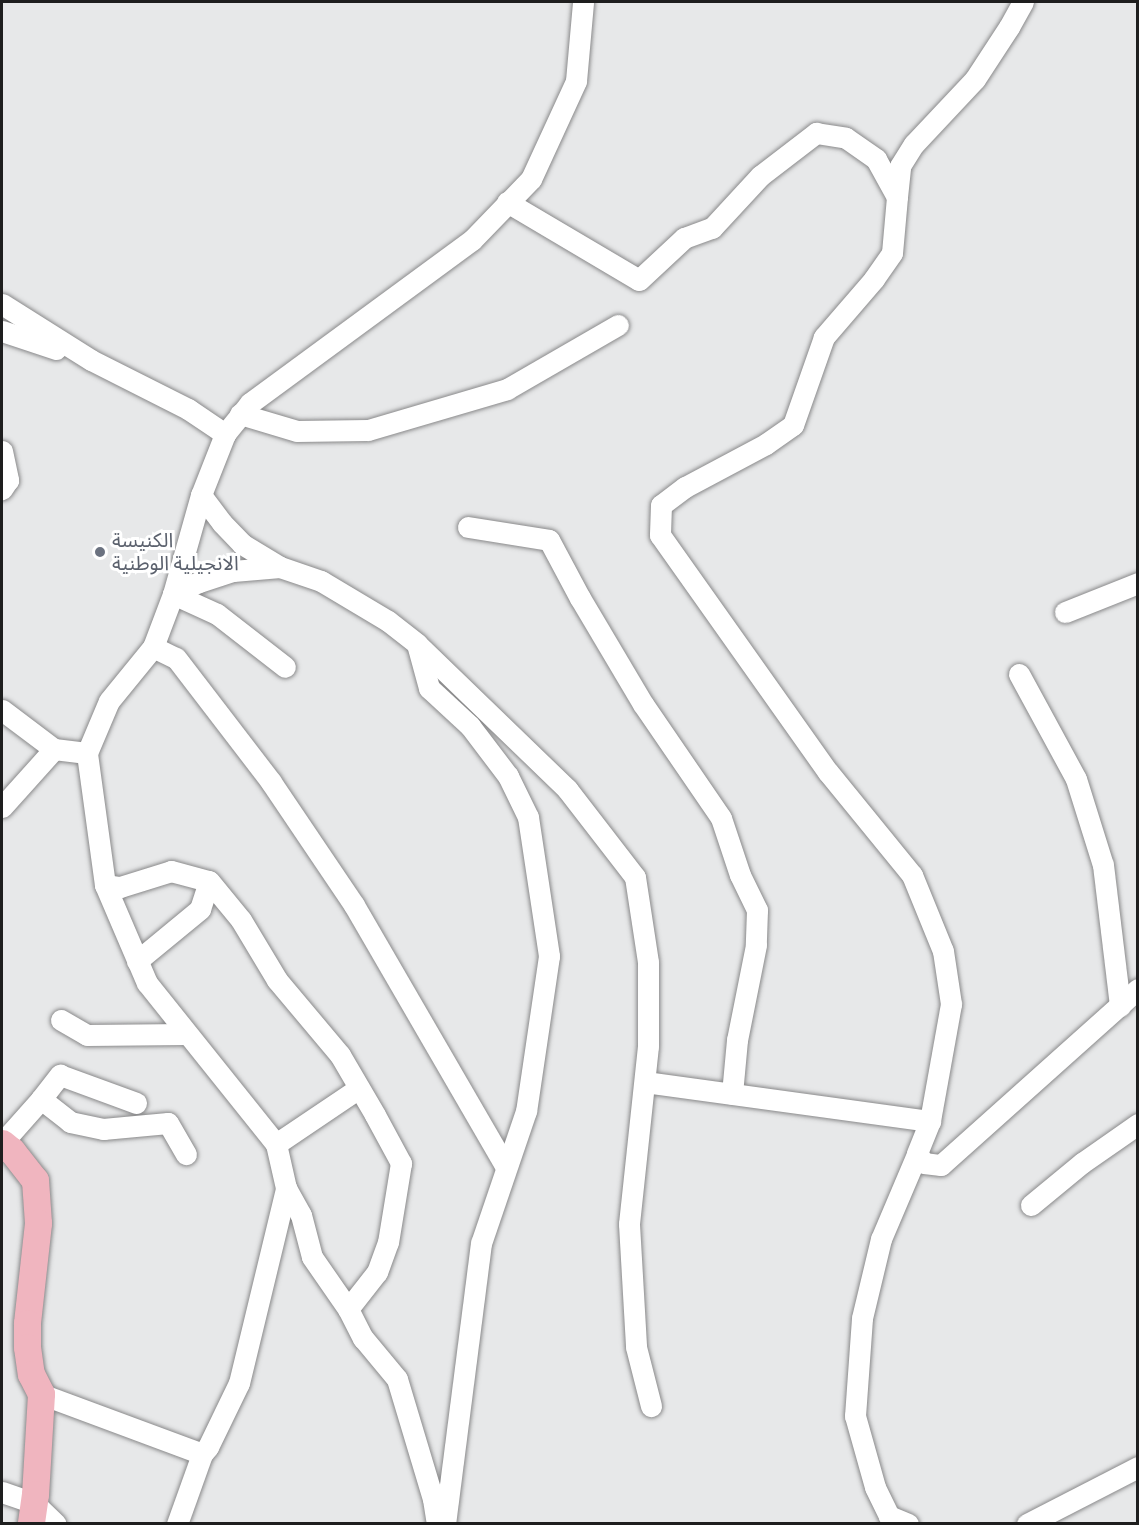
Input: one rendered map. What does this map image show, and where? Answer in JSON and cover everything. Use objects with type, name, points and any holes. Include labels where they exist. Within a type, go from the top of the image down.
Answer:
[{"type":"main road","points":[[2,1143],[12,1150],[35,1180],[38,1223],[27,1323],[27,1347],[31,1374],[41,1394],[32,1513]]},
{"type":"street","points":[[436,1524],[433,1499],[397,1379],[363,1338],[348,1309],[312,1257],[301,1215],[286,1188],[276,1144],[147,983],[137,961],[105,885],[87,753],[110,701],[153,647],[173,594],[201,495],[225,434],[250,403],[472,240],[531,180],[576,81],[583,2]]},
{"type":"street","points":[[908,1524],[890,1516],[875,1487],[855,1416],[865,1307],[881,1239],[930,1121],[951,1004],[942,951],[912,875],[828,772],[660,535],[661,505],[685,487],[766,444],[793,425],[824,338],[874,279],[892,253],[900,166],[914,144],[975,79],[1010,27],[1023,2]]},
{"type":"street","points":[[507,202],[639,280],[684,238],[712,228],[760,176],[816,133],[846,138],[876,159],[897,197]]},
{"type":"street","points":[[2,304],[91,360],[188,409],[225,434]]},
{"type":"street","points":[[240,414],[297,431],[368,430],[507,389],[618,325]]},
{"type":"street","points":[[2,331],[91,360]]},
{"type":"street","points":[[2,451],[8,480],[2,489]]},
{"type":"street","points":[[201,495],[242,544],[280,567],[321,581],[388,621],[417,644],[567,789],[635,877],[648,962],[648,1046],[629,1224],[636,1347],[651,1406]]},
{"type":"street","points":[[468,527],[549,540],[580,598],[644,704],[721,818],[740,875],[757,910],[756,945],[737,1040],[732,1094]]},
{"type":"street","points":[[173,594],[199,582],[233,571],[280,567]]},
{"type":"street","points":[[1065,612],[1137,583]]},
{"type":"street","points":[[173,594],[217,614],[285,667]]},
{"type":"street","points":[[417,644],[429,688],[470,726],[508,776],[528,817],[537,864],[549,956],[526,1111],[481,1243],[445,1524]]},
{"type":"street","points":[[153,647],[176,658],[271,782],[354,905],[506,1167]]},
{"type":"street","points":[[1019,674],[1076,779],[1103,865],[1120,1006]]},
{"type":"street","points":[[2,710],[54,749],[87,753]]},
{"type":"street","points":[[2,807],[54,749]]},
{"type":"street","points":[[105,885],[120,887],[171,871],[209,881],[241,920],[277,980],[340,1055],[359,1088],[401,1163],[388,1242],[377,1272],[348,1309]]},
{"type":"street","points":[[137,961],[200,909],[209,881]]},
{"type":"street","points":[[917,1154],[924,1162],[941,1165],[1137,989]]},
{"type":"street","points":[[61,1020],[87,1035],[187,1034]]},
{"type":"street","points":[[2,1143],[60,1075],[136,1102]]},
{"type":"street","points":[[645,1082],[930,1121]]},
{"type":"street","points":[[276,1144],[359,1088]]},
{"type":"street","points":[[41,1099],[70,1122],[103,1129],[168,1123],[186,1154]]},
{"type":"street","points":[[1031,1205],[1082,1163],[1137,1124]]},
{"type":"street","points":[[177,1524],[202,1454],[208,1447],[239,1383],[286,1188]]},
{"type":"street","points":[[41,1394],[202,1454]]},
{"type":"street","points":[[1037,1522],[1137,1467]]},
{"type":"street","points":[[2,1492],[32,1513],[56,1524]]},
{"type":"place","name":"الكنيسة الانجيلية الوطنية","points":[[100,552]]}]
